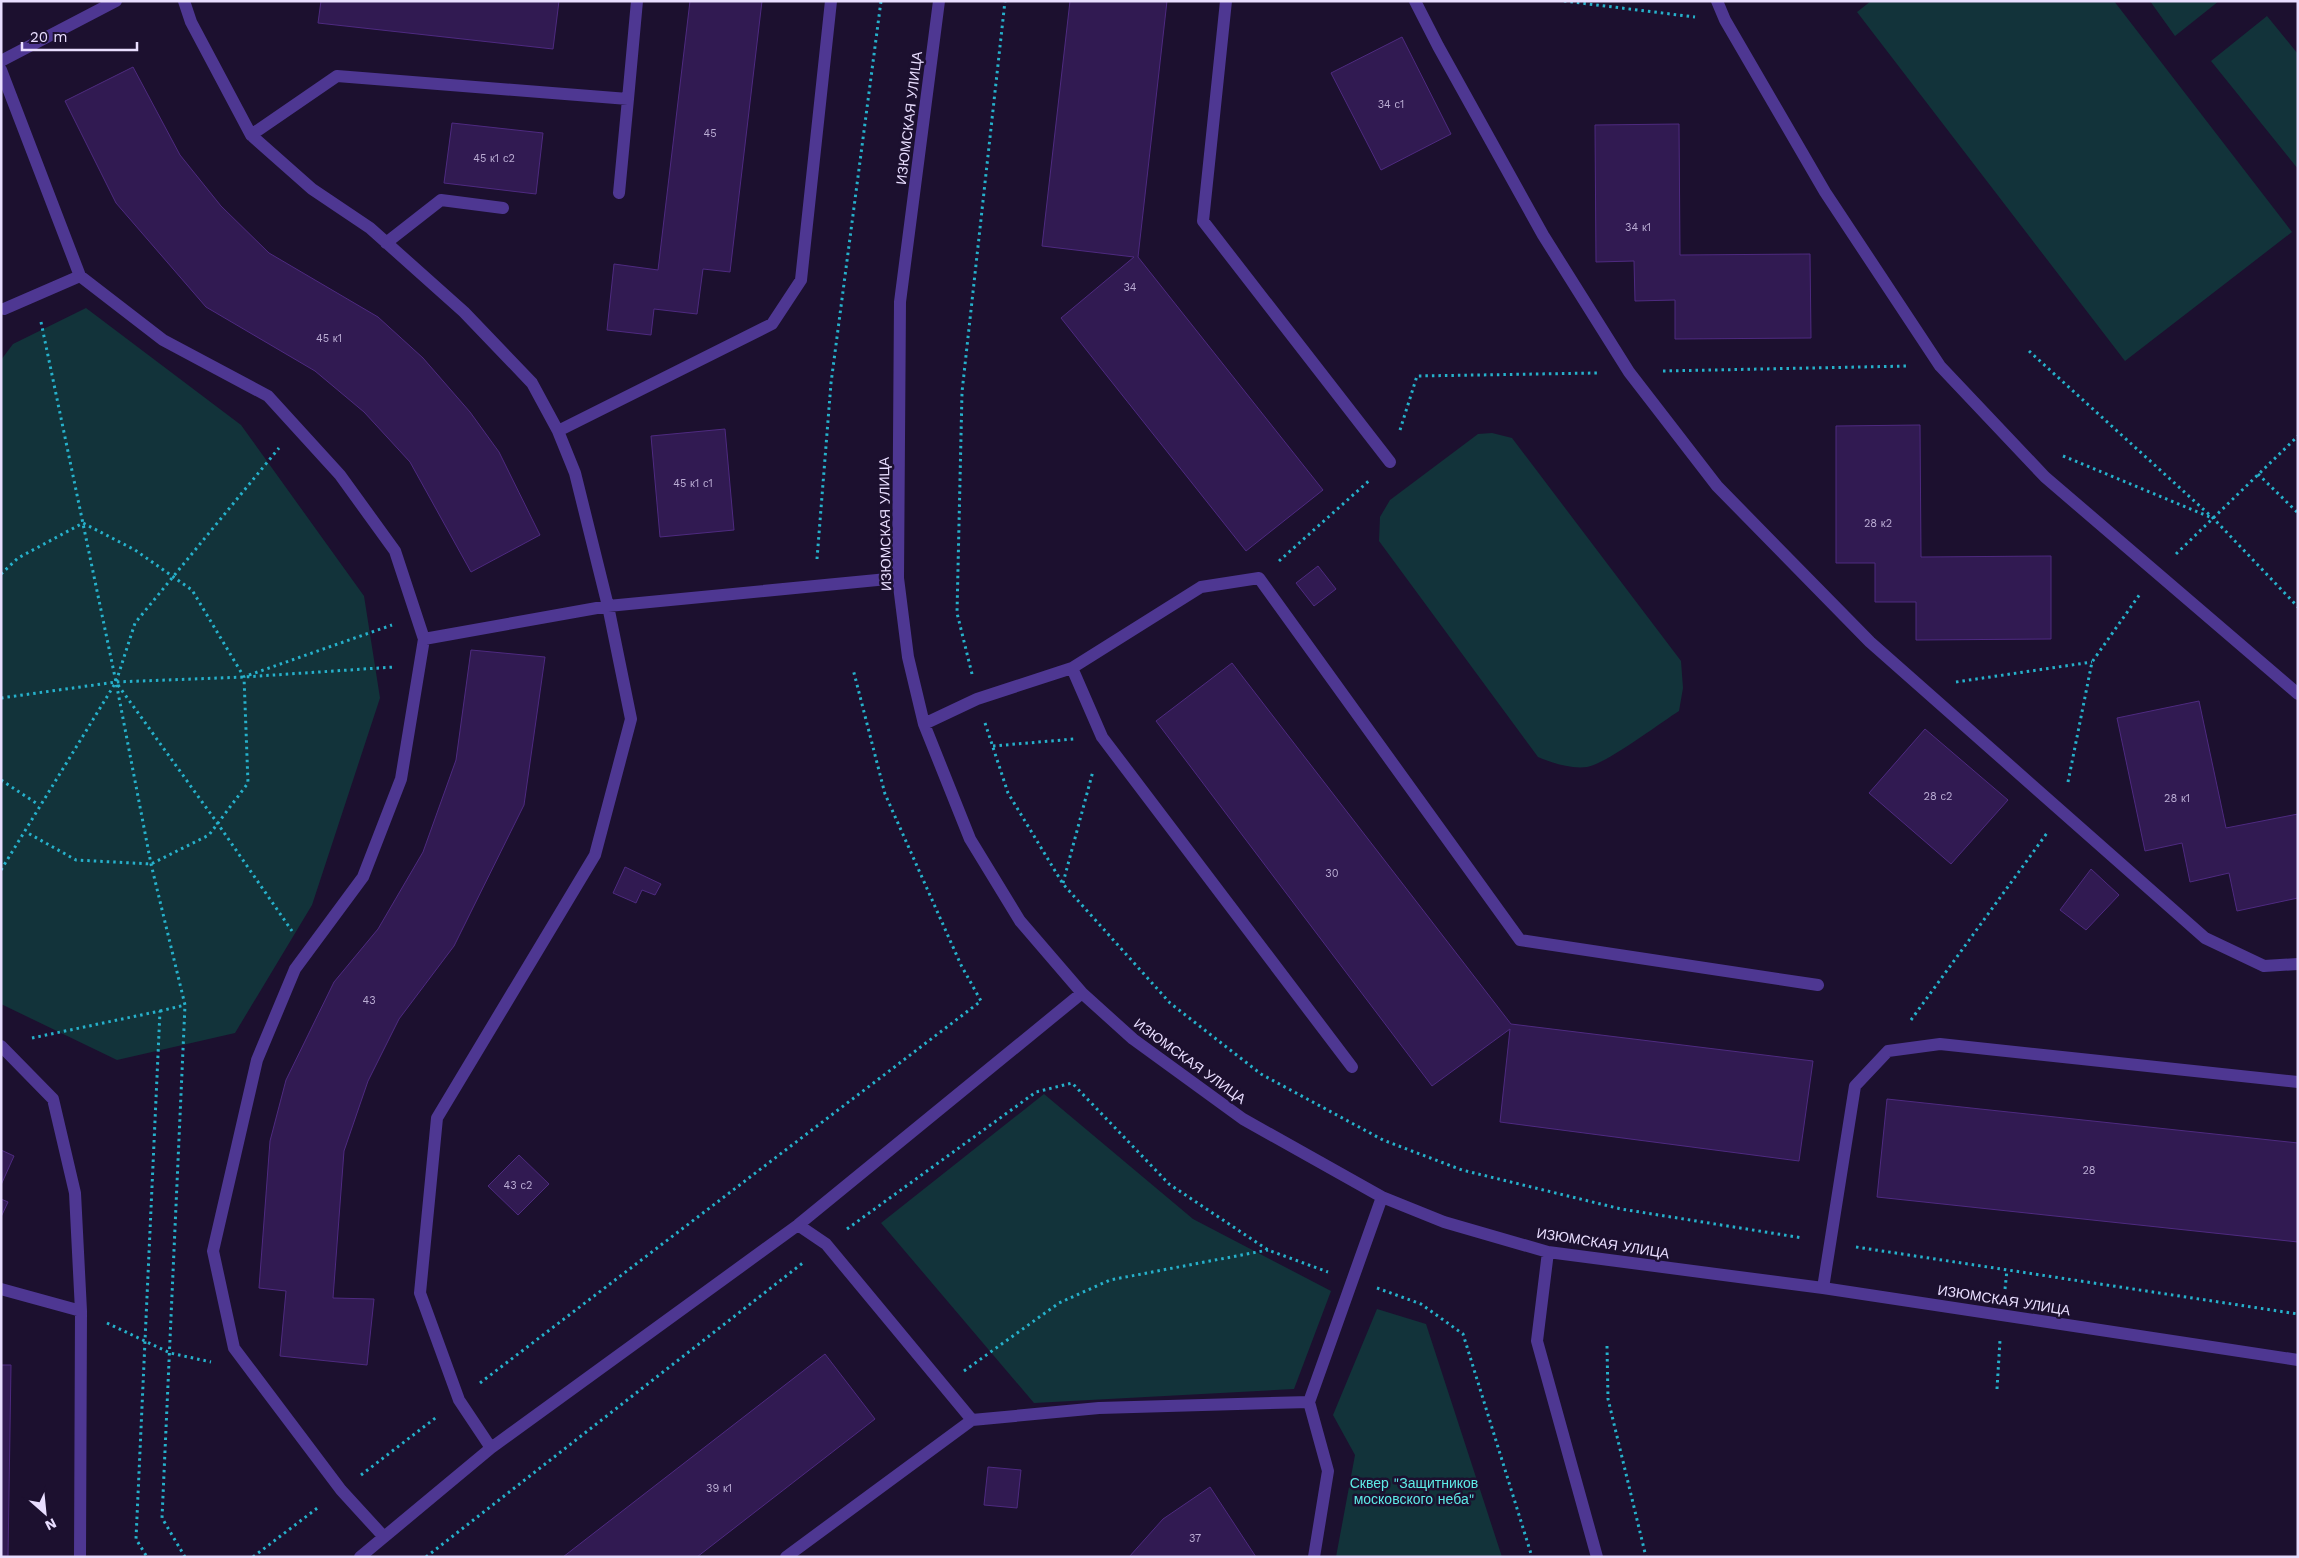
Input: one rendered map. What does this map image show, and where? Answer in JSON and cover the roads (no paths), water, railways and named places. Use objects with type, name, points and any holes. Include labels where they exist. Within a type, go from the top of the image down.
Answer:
[{"type":"street","points":[[1,61],[116,1]]},
{"type":"street","points":[[184,1],[191,22],[251,134],[312,189],[370,228],[464,312],[532,383],[558,431],[575,473],[608,606],[631,720],[595,855],[437,1118],[420,1293],[458,1400],[492,1448]]},
{"type":"street","points":[[619,193],[637,1]]},
{"type":"street","points":[[558,431],[772,324],[801,280],[831,1]]},
{"type":"street","name":"ИЗЮМСКАЯ УЛИЦА","points":[[939,1],[900,302],[898,578],[910,672],[924,724],[970,839],[1020,921],[1082,993],[1133,1039],[1243,1119],[1382,1196],[1444,1222],[1548,1252],[1823,1288],[2298,1360]]},
{"type":"street","points":[[1226,1],[1203,221],[1390,462]]},
{"type":"street","points":[[1415,1],[1543,235],[1629,372],[1717,486],[1870,642],[2205,938],[2264,966],[2298,964]]},
{"type":"street","points":[[1717,1],[1725,20],[1825,192],[1940,366],[2045,476],[2298,694]]},
{"type":"street","points":[[1,70],[80,276],[163,340],[268,396],[340,475],[395,551],[424,639],[400,779],[363,877],[295,969],[257,1060],[213,1250],[234,1348],[341,1490],[384,1537]]},
{"type":"street","points":[[251,134],[337,76],[628,99]]},
{"type":"street","points":[[386,243],[441,200],[503,208]]},
{"type":"street","points":[[2,307],[80,276]]},
{"type":"street","points":[[424,639],[608,606],[898,578]]},
{"type":"street","points":[[924,724],[977,699],[1072,668],[1201,587],[1259,578],[1520,940],[1818,985]]},
{"type":"street","points":[[1072,668],[1102,736],[1352,1067]]},
{"type":"street","points":[[360,1557],[492,1448],[798,1225],[1082,993]]},
{"type":"street","points":[[1823,1288],[1855,1086],[1888,1052],[1940,1044],[2298,1082]]},
{"type":"street","points":[[1,1046],[53,1099],[75,1193],[81,1311],[80,1557]]},
{"type":"street","points":[[1314,1557],[1328,1470],[1309,1402],[1382,1196]]},
{"type":"street","points":[[798,1225],[826,1244],[972,1420]]},
{"type":"street","points":[[1548,1252],[1537,1341],[1597,1557]]},
{"type":"street","points":[[1,1289],[81,1311]]},
{"type":"street","points":[[786,1557],[972,1420],[1099,1408],[1309,1402]]},
{"type":"park label","name":"Сквер \"Защитников московского неба\"","points":[[1414,1492]]}]
